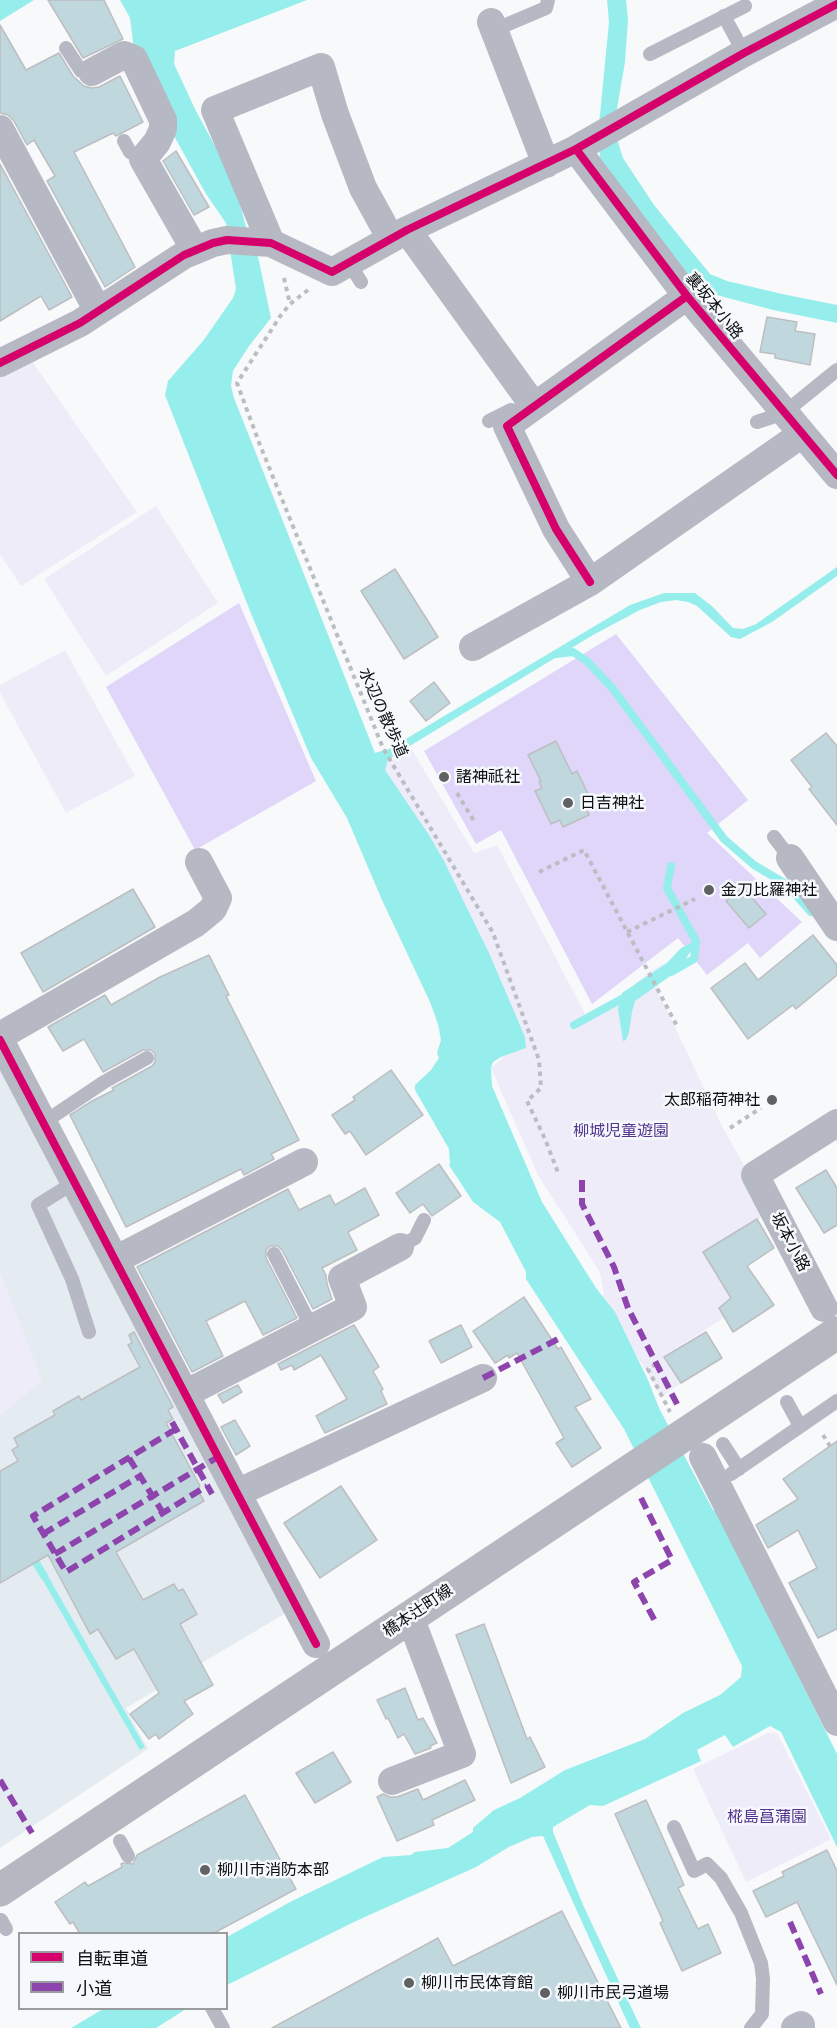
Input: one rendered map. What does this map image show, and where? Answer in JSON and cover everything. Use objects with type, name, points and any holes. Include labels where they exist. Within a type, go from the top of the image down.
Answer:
[{"type":"main road","name":"橋本辻町線","points":[[0,1890],[639,1463],[701,1446],[831,1321]]},
{"type":"street","points":[[1,360],[80,322],[184,255],[227,240],[265,242],[347,272],[399,234],[546,164],[744,53],[799,10],[837,4]]},
{"type":"street","points":[[493,26],[546,164]]},
{"type":"street","points":[[92,72],[124,56],[134,59],[163,120],[163,129],[157,142],[134,150],[195,250]]},
{"type":"street","points":[[265,242],[215,110],[321,67],[335,114],[363,188],[530,410]]},
{"type":"street","points":[[0,129],[98,311]]},
{"type":"street","name":"裏坂本小路","points":[[597,137],[687,296],[837,475]]},
{"type":"street","points":[[590,582],[556,529],[507,426],[687,296]]},
{"type":"street","points":[[473,647],[590,582],[802,434]]},
{"type":"street","points":[[782,848],[837,927]]},
{"type":"street","points":[[199,862],[218,898],[213,909],[196,923],[0,1038],[316,1644]]},
{"type":"street","name":"坂本小路","points":[[831,1321],[755,1175],[837,1123]]},
{"type":"street","points":[[115,1260],[303,1162]]},
{"type":"street","points":[[185,1395],[353,1307],[342,1278],[400,1247]]},
{"type":"street","points":[[237,1493],[483,1378]]},
{"type":"street","points":[[701,1446],[837,1722]]},
{"type":"street","points":[[392,1781],[462,1754],[410,1617]]},
{"type":"lane","points":[[493,26],[546,8],[548,0]]},
{"type":"lane","points":[[650,54],[745,6]]},
{"type":"lane","points":[[724,16],[744,53]]},
{"type":"lane","points":[[66,48],[81,71],[92,72]]},
{"type":"lane","points":[[757,422],[784,412],[837,370]]},
{"type":"lane","points":[[489,421],[511,410],[530,410]]},
{"type":"lane","points":[[43,1123],[104,1082],[147,1058]]},
{"type":"lane","points":[[75,1182],[38,1205],[72,1278],[89,1332]]},
{"type":"lane","points":[[400,1247],[415,1238],[424,1220]]},
{"type":"lane","points":[[274,1254],[312,1328]]},
{"type":"lane","points":[[701,1446],[735,1472],[837,1401]]},
{"type":"lane","points":[[787,1402],[800,1426]]},
{"type":"lane","points":[[674,1827],[694,1871],[707,1864],[721,1878],[741,1913],[761,1963],[762,2014],[751,2028]]},
{"type":"lane","points":[[120,1841],[128,1856]]},
{"type":"lane","points":[[213,2010],[223,2028]]},
{"type":"path","points":[[284,276],[290,304]]},
{"type":"path","points":[[457,793],[474,821]]},
{"type":"path","points":[[539,872],[584,850],[677,1026]]},
{"type":"path","points":[[627,932],[695,899]]},
{"type":"path","points":[[730,1128],[760,1108]]},
{"type":"path","points":[[656,1364],[648,1369],[667,1406]]},
{"type":"path","points":[[820,1431],[830,1446]]},
{"type":"shaded area","points":[[239,603],[316,781],[195,850],[106,687]]},
{"type":"shaded area","points":[[616,634],[748,800],[707,833],[802,922],[760,958],[748,943],[707,975],[678,938],[592,1004],[501,830],[476,844],[424,751]]},
{"type":"shaded area","points":[[0,1060],[286,1613],[126,1708],[148,1749],[0,1848]]},
{"type":"green space","points":[[32,361],[137,512],[21,586],[0,554],[0,376]]},
{"type":"green space","points":[[156,506],[218,603],[106,676],[44,579]]},
{"type":"green space","points":[[65,650],[135,776],[66,813],[0,693],[0,685]]},
{"type":"green space","name":"柳城児童遊園","points":[[412,750],[474,853],[497,845],[587,1018],[609,1006],[649,972],[665,963],[657,989],[721,1124],[770,1212],[703,1251],[731,1298],[720,1308],[725,1317],[664,1356],[681,1383],[662,1397],[618,1325],[588,1304],[604,1295],[600,1272],[538,1175],[491,1068],[506,1055],[526,1048],[378,768]]},
{"type":"green space","points":[[0,1272],[42,1380],[0,1416]]},
{"type":"green space","name":"椛島菖蒲園","points":[[768,1733],[777,1733],[831,1839],[746,1882],[693,1769]]},
{"type":"water","points":[[0,0],[34,0],[0,21]]},
{"type":"water","points":[[120,0],[307,0],[175,51],[174,64],[196,111],[234,181],[246,227],[253,236],[271,318],[233,371],[231,386],[234,398],[375,753],[389,749],[630,605],[664,593],[695,593],[713,607],[733,628],[743,629],[756,624],[837,567],[837,576],[772,622],[740,639],[731,637],[697,606],[688,602],[676,600],[661,602],[640,610],[593,635],[413,744],[388,760],[385,770],[444,861],[489,953],[525,1037],[526,1048],[493,1062],[492,1086],[542,1202],[596,1288],[615,1312],[659,1408],[713,1510],[716,1510],[837,1754],[837,1847],[781,1732],[770,1726],[733,1747],[725,1735],[697,1750],[701,1761],[603,1806],[590,1805],[553,1827],[553,1832],[584,1907],[641,2028],[630,2028],[543,1836],[532,1837],[509,1847],[476,1867],[356,1921],[228,1985],[228,1936],[292,1901],[383,1857],[411,1855],[415,1852],[448,1848],[473,1832],[473,1828],[494,1810],[520,1798],[565,1770],[645,1739],[683,1713],[720,1695],[741,1677],[742,1666],[624,1429],[526,1279],[526,1272],[500,1222],[473,1202],[449,1165],[449,1149],[415,1090],[415,1085],[431,1070],[439,1058],[437,1053],[441,1040],[438,1024],[347,818],[311,758],[165,395],[168,381],[203,341],[233,298],[236,289],[226,223],[206,194],[168,125],[135,57],[130,18]]},
{"type":"water","points":[[607,0],[626,0],[628,19],[625,62],[615,120],[617,139],[623,158],[654,205],[710,274],[727,281],[837,305],[837,323],[773,310],[713,294],[695,284],[600,163],[599,125],[609,22]]},
{"type":"water","points":[[693,942],[694,945],[676,972],[635,1001],[629,1032],[626,1040],[623,1041],[618,1009],[622,993],[667,963],[681,948]]},
{"type":"water","points":[[44,1569],[145,1747],[140,1750],[38,1572]]},
{"type":"water","points":[[101,2010],[184,2010],[156,2028],[71,2028]]},
{"type":"building","points":[[48,0],[104,0],[123,39],[83,58]]},
{"type":"building","points":[[0,25],[26,70],[59,53],[73,76],[84,86],[99,87],[120,76],[143,122],[116,136],[113,133],[74,152],[135,267],[105,287],[47,181],[55,176],[34,140],[27,145],[14,121],[8,115],[0,113]]},
{"type":"building","points":[[176,151],[209,207],[194,215],[163,161]]},
{"type":"building","points":[[0,164],[72,297],[49,310],[41,296],[0,321]]},
{"type":"building","points":[[767,317],[797,322],[795,331],[815,334],[810,365],[775,358],[775,354],[760,352]]},
{"type":"building","points":[[395,569],[438,637],[404,659],[361,591]]},
{"type":"building","points":[[434,682],[450,703],[426,721],[410,701]]},
{"type":"building","points":[[826,733],[837,746],[837,825],[809,789],[812,787],[791,760]]},
{"type":"building","points":[[556,741],[572,774],[577,771],[593,804],[586,808],[589,815],[563,827],[560,820],[551,824],[535,791],[542,788],[539,782],[541,781],[528,755]]},
{"type":"building","points":[[743,887],[766,914],[749,928],[726,901]]},
{"type":"building","points":[[133,889],[155,927],[43,992],[21,953]]},
{"type":"building","points":[[813,935],[837,965],[837,975],[796,1009],[793,1005],[748,1039],[711,988],[745,963],[758,980]]},
{"type":"building","points":[[209,955],[229,995],[226,996],[299,1140],[271,1154],[274,1159],[244,1175],[241,1169],[126,1227],[70,1115],[152,1066],[155,1062],[155,1054],[151,1050],[143,1050],[103,1072],[84,1039],[63,1051],[48,1027],[105,995],[111,1005],[160,977]]},
{"type":"building","points":[[391,1070],[423,1115],[366,1155],[350,1131],[345,1134],[332,1115],[355,1100],[353,1097]]},
{"type":"building","points":[[439,1164],[461,1196],[432,1216],[423,1204],[410,1213],[396,1193]]},
{"type":"building","points":[[826,1170],[837,1188],[837,1225],[824,1233],[796,1188]]},
{"type":"building","points":[[365,1188],[379,1215],[348,1232],[357,1250],[322,1268],[332,1299],[313,1309],[282,1250],[278,1246],[270,1246],[266,1250],[266,1258],[297,1318],[263,1335],[245,1301],[206,1321],[223,1356],[192,1372],[137,1267],[288,1189],[299,1210],[330,1195],[335,1205]]},
{"type":"building","points":[[757,1219],[774,1248],[747,1266],[774,1305],[733,1332],[719,1308],[731,1298],[703,1252]]},
{"type":"building","points":[[524,1297],[558,1349],[561,1347],[591,1399],[575,1407],[601,1448],[572,1467],[556,1443],[564,1438],[517,1353],[509,1358],[508,1355],[495,1363],[473,1331]]},
{"type":"building","points":[[354,1325],[379,1367],[373,1371],[383,1389],[381,1391],[387,1404],[325,1433],[316,1416],[347,1399],[321,1355],[294,1370],[292,1365],[281,1370],[278,1364]]},
{"type":"building","points":[[461,1325],[472,1347],[441,1363],[429,1341]]},
{"type":"building","points":[[134,1332],[173,1407],[168,1410],[173,1419],[166,1423],[200,1486],[197,1489],[204,1501],[116,1552],[143,1600],[174,1584],[178,1591],[183,1589],[197,1614],[180,1624],[213,1685],[184,1701],[193,1714],[159,1739],[156,1734],[149,1739],[130,1714],[159,1693],[134,1649],[116,1659],[98,1629],[90,1634],[48,1555],[0,1583],[0,1471],[18,1461],[12,1450],[18,1446],[14,1438],[55,1415],[53,1411],[79,1396],[81,1400],[140,1367],[128,1345],[132,1343],[129,1335]]},
{"type":"building","points":[[706,1332],[722,1358],[681,1383],[664,1357]]},
{"type":"building","points":[[238,1385],[242,1392],[223,1403],[218,1395]]},
{"type":"building","points":[[235,1420],[250,1446],[236,1455],[221,1427]]},
{"type":"building","points":[[837,1441],[837,1629],[818,1638],[789,1583],[817,1568],[798,1530],[768,1548],[756,1525],[798,1499],[783,1479]]},
{"type":"building","points":[[341,1486],[377,1540],[320,1578],[284,1523]]},
{"type":"building","points":[[484,1624],[527,1739],[530,1737],[545,1767],[511,1783],[456,1635]]},
{"type":"building","points":[[405,1688],[418,1720],[423,1718],[437,1743],[415,1754],[404,1734],[398,1738],[377,1700]]},
{"type":"building","points":[[333,1752],[351,1782],[315,1803],[296,1773]]},
{"type":"building","points":[[465,1780],[475,1800],[432,1820],[434,1825],[397,1841],[377,1797],[383,1794],[397,1797],[418,1789],[423,1800]]},
{"type":"building","points":[[245,1795],[296,1889],[216,1932],[79,1932],[73,1922],[70,1924],[55,1902],[85,1882],[88,1886],[122,1867],[123,1863],[133,1864],[137,1855]]},
{"type":"building","points":[[646,1800],[684,1885],[678,1888],[698,1929],[708,1924],[721,1953],[682,1971],[660,1923],[663,1921],[615,1814]]},
{"type":"building","points":[[827,1850],[837,1871],[837,1985],[797,1902],[766,1917],[753,1891],[784,1876],[782,1872]]},
{"type":"building","points":[[562,1911],[621,2028],[272,2028],[438,1938],[453,1966]]},
{"type":"waterway","points":[[556,654],[573,652],[587,661],[613,689],[724,839],[754,865],[786,884],[811,912]]},
{"type":"waterway","points":[[671,866],[667,888],[696,941],[694,959],[671,972]]},
{"type":"waterway","points":[[574,1025],[629,995]]},
{"type":"waterway","points":[[30,1553],[44,1576]]},
{"type":"marked path","points":[[582,1180],[582,1204],[614,1267],[628,1308],[678,1406]]},
{"type":"marked path","points":[[483,1378],[560,1338]]},
{"type":"marked path","points":[[172,1422],[212,1494]]},
{"type":"marked path","points":[[176,1429],[33,1516],[66,1572],[207,1486]]},
{"type":"marked path","points":[[55,1554],[218,1457]]},
{"type":"marked path","points":[[129,1458],[163,1513]]},
{"type":"marked path","points":[[43,1534],[140,1476]]},
{"type":"marked path","points":[[641,1498],[672,1560],[634,1582],[656,1623]]},
{"type":"marked path","points":[[0,1780],[32,1833]]},
{"type":"marked path","points":[[790,1922],[821,1994]]},
{"type":"cycle path","points":[[0,363],[80,323],[184,255],[213,243],[227,240],[271,243],[332,272],[407,230],[576,149],[744,53],[837,4]]},
{"type":"cycle path","points":[[576,149],[687,296],[837,475]]},
{"type":"cycle path","points":[[590,582],[556,529],[507,426],[687,296]]},
{"type":"cycle path","points":[[0,1040],[316,1644]]},
{"type":"place","name":"諸神祇社","points":[[444,777]]},
{"type":"place","name":"日吉神社","points":[[568,803]]},
{"type":"place","name":"金刀比羅神社","points":[[709,890]]},
{"type":"place","name":"太郎稲荷神社","points":[[772,1100]]},
{"type":"place","name":"柳川市消防本部","points":[[205,1870]]},
{"type":"place","name":"柳川市民体育館","points":[[409,1983]]},
{"type":"place","name":"柳川市民弓道場","points":[[545,1993]]}]
